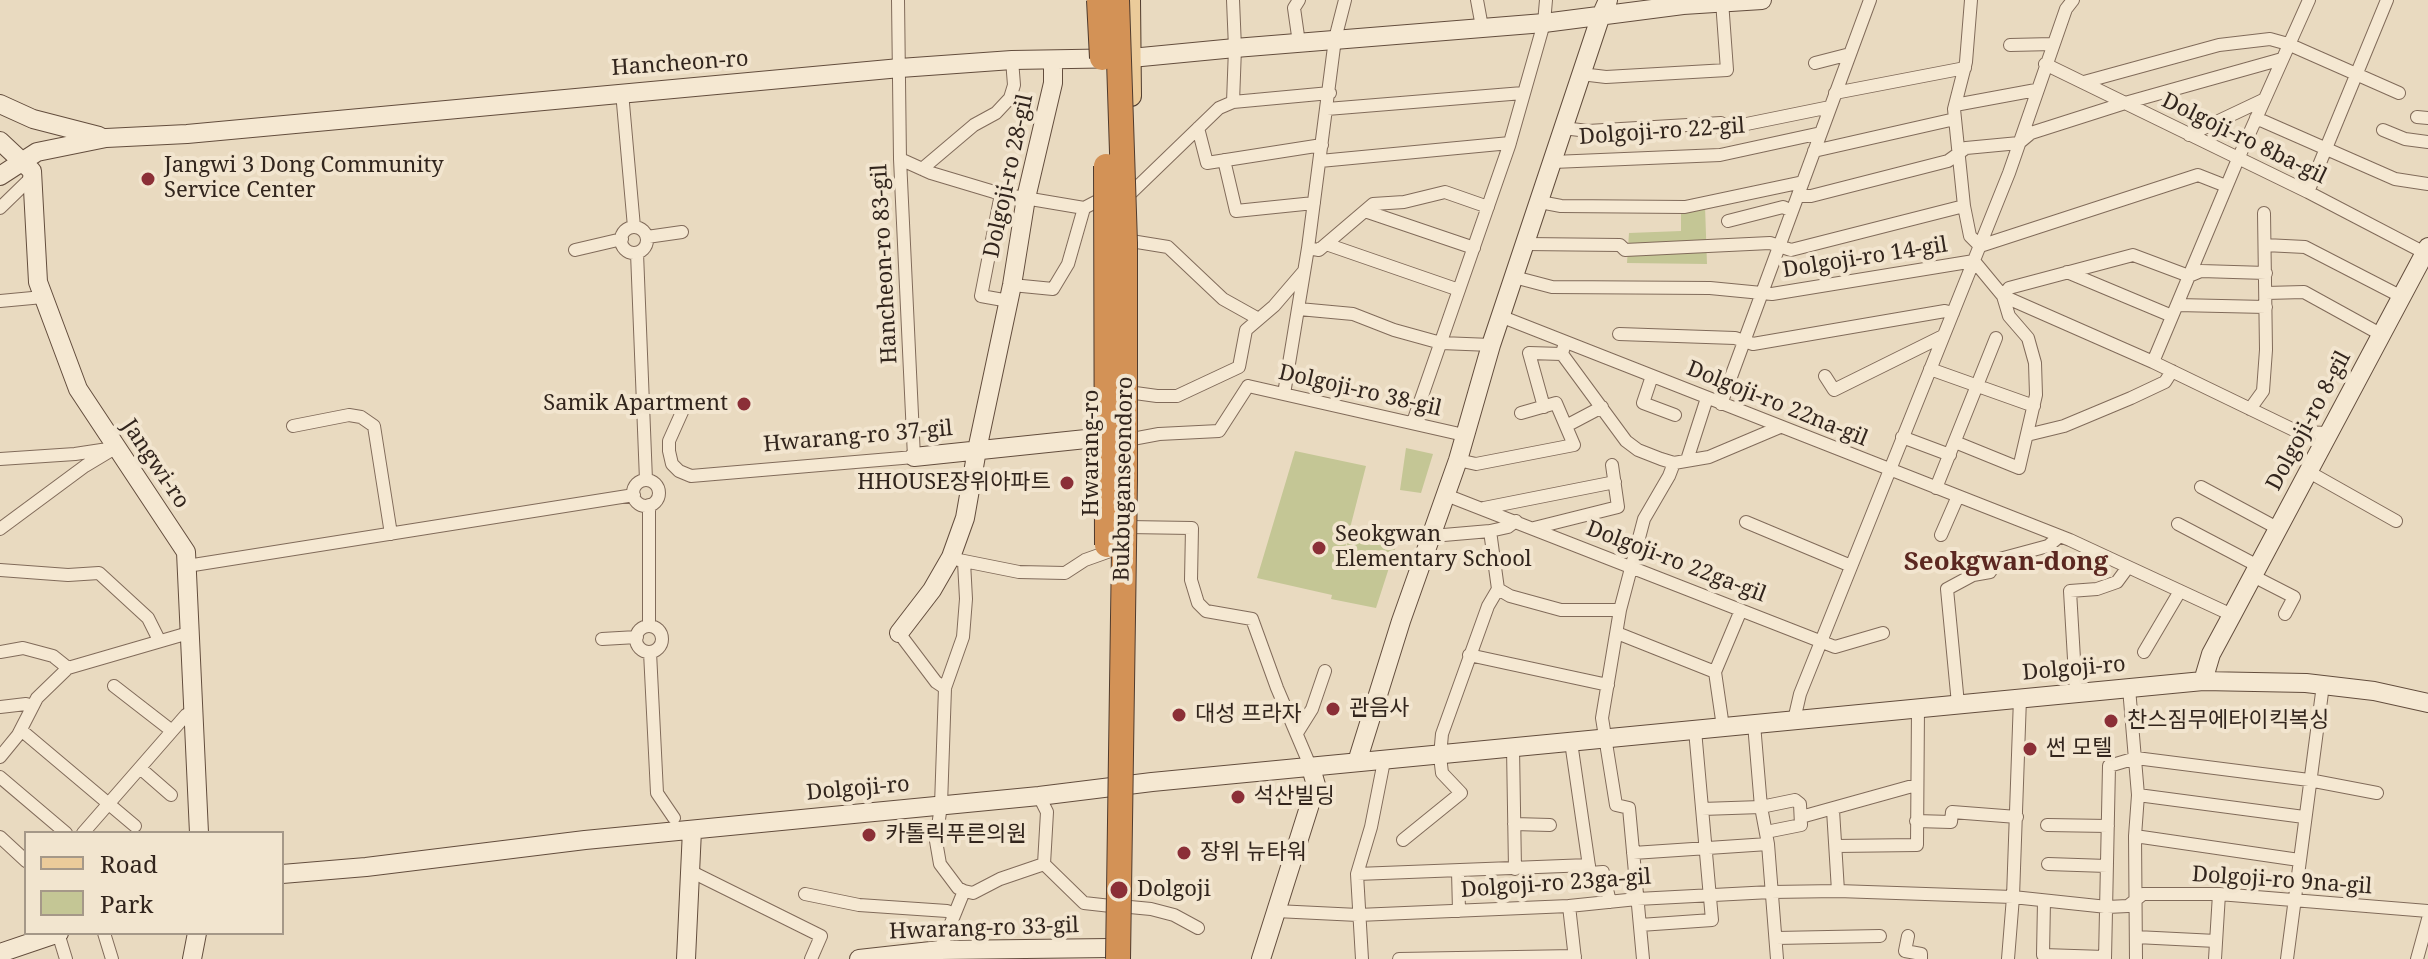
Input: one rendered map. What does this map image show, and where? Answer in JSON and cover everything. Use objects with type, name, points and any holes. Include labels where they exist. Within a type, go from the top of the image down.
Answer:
[{"type":"highway","name":"Bukbuganseondoro","points":[[1102,0],[1107,229],[1111,956]]},
{"type":"highway","name":"Bukbuganseondoro","points":[[1111,956],[1125,480],[1125,243],[1117,0]]},
{"type":"main road","name":"Hwarang-ro","points":[[1102,0],[1109,60],[1110,113],[1131,241],[1128,392],[1122,440],[1128,527],[1121,785]]},
{"type":"main road","name":"Hwarang-ro","points":[[1111,956],[1120,907],[1117,549],[1122,440],[1123,192],[1131,110],[1130,0]]},
{"type":"main road","name":"Dolgoji-ro 22-gil","points":[[1357,762],[1401,621],[1458,460],[1500,316],[1553,162],[1599,9],[1608,0]]},
{"type":"main road","name":"Hancheon-ro","points":[[0,176],[28,168],[37,152],[54,146],[106,138],[187,134],[900,68],[1012,60],[1109,60],[1544,23],[1599,9],[1762,0]]},
{"type":"main road","name":"Dolgoji-ro 28-gil","points":[[899,633],[958,559],[977,450],[1011,293],[1026,198],[1053,83],[1053,60]]},
{"type":"main road","points":[[0,104],[33,119],[106,138]]},
{"type":"main road","points":[[1110,113],[1121,106],[1131,110]]},
{"type":"main road","points":[[0,141],[28,168]]},
{"type":"main road","name":"Jangwi-ro","points":[[28,168],[38,282],[78,389],[186,552],[199,831]]},
{"type":"main road","name":"Dolgoji-ro 8-gil","points":[[2203,681],[2211,654],[2426,250]]},
{"type":"main road","name":"Hwarang-ro 37-gil","points":[[914,457],[1086,439],[1122,440]]},
{"type":"main road","name":"Dolgoji-ro","points":[[284,874],[1121,785],[2203,681],[2323,685],[2374,691],[2428,703]]},
{"type":"main road","points":[[1266,958],[1276,911],[1316,785],[1311,768]]},
{"type":"main road","points":[[686,959],[692,830]]},
{"type":"main road","name":"Hwarang-ro","points":[[1120,907],[1129,959]]},
{"type":"main road","points":[[0,953],[53,935]]},
{"type":"main road","points":[[192,959],[197,935]]},
{"type":"main road","name":"Hwarang-ro 33-gil","points":[[859,959],[938,954],[1111,956]]},
{"type":"street","name":"Hancheon-ro 83-gil","points":[[898,0],[900,159],[914,457]]},
{"type":"street","points":[[1233,0],[1233,102]]},
{"type":"street","points":[[1299,0],[1294,8],[1299,43]]},
{"type":"street","points":[[1284,394],[1308,248],[1335,39],[1345,0]]},
{"type":"street","points":[[1477,0],[1482,27]]},
{"type":"street","points":[[1413,422],[1510,143],[1544,23],[1546,0]]},
{"type":"street","points":[[1721,404],[1870,0]]},
{"type":"street","points":[[1971,0],[1965,68],[1955,105],[1955,119],[1964,206],[1970,236],[1980,246],[2198,175],[2226,186]]},
{"type":"street","name":"Dolgoji-ro 14-gil","points":[[1794,720],[1800,694],[1980,246],[2045,64],[2066,9],[2073,0]]},
{"type":"street","points":[[2153,362],[2263,100],[2309,0]]},
{"type":"street","points":[[2308,192],[2387,0]]},
{"type":"street","points":[[1581,74],[1606,77],[1727,70],[1722,1]]},
{"type":"street","points":[[2084,82],[2240,41],[2270,39],[2399,93]]},
{"type":"street","points":[[2010,45],[2053,44]]},
{"type":"street","points":[[1815,63],[1850,54]]},
{"type":"street","points":[[1798,196],[1826,193],[1948,161],[1966,148],[2019,143],[2031,133],[2282,59]]},
{"type":"street","points":[[922,169],[974,125],[996,113],[1010,98],[1014,85],[1012,60]]},
{"type":"street","name":"Dolgoji-ro 8ba-gil","points":[[2045,64],[2426,250]]},
{"type":"street","points":[[1835,93],[1965,68]]},
{"type":"street","points":[[1955,105],[2036,90]]},
{"type":"street","points":[[622,92],[634,227]]},
{"type":"street","points":[[900,159],[1001,194],[1084,208],[1123,192],[1219,108],[1233,102],[1330,93]]},
{"type":"street","points":[[1327,109],[1523,93]]},
{"type":"street","points":[[2189,135],[2263,100]]},
{"type":"street","name":"Dolgoji-ro 22-gil","points":[[1563,128],[1588,131],[1721,123],[1722,129],[1830,107]]},
{"type":"street","points":[[2256,118],[2395,179],[2428,184]]},
{"type":"street","points":[[1814,151],[1955,119]]},
{"type":"street","points":[[1198,128],[1207,163],[1322,145]]},
{"type":"street","points":[[1722,129],[1727,154]]},
{"type":"street","points":[[2383,130],[2405,139],[2428,142]]},
{"type":"street","name":"Dolgoji-ro 22-gil","points":[[1553,162],[1727,154],[1821,133]]},
{"type":"street","points":[[1320,161],[1510,143]]},
{"type":"street","points":[[1224,160],[1236,211],[1314,203]]},
{"type":"street","points":[[0,208],[28,168]]},
{"type":"street","points":[[1540,202],[1561,206],[1685,207],[1803,182]]},
{"type":"street","points":[[1308,248],[1319,250],[1373,204],[1404,202],[1445,192],[1488,207]]},
{"type":"street","name":"Dolgoji-ro 28-gil","points":[[1001,194],[981,296],[1011,293]]},
{"type":"street","points":[[1526,244],[1620,245],[1625,250],[1770,243],[1791,250],[1964,206]]},
{"type":"street","points":[[1728,221],[1783,207],[1792,211]]},
{"type":"street","points":[[1011,293],[1053,289],[1068,264],[1084,208]]},
{"type":"street","points":[[1365,211],[1474,248]]},
{"type":"street","points":[[2250,409],[2263,391],[2266,350],[2264,213]]},
{"type":"street","points":[[634,227],[642,230],[647,237],[646,245],[637,253],[626,250],[622,239],[626,231],[634,227]]},
{"type":"street","points":[[647,237],[682,232]]},
{"type":"street","points":[[575,250],[622,239]]},
{"type":"street","points":[[1131,241],[1168,247],[1223,299],[1257,318]]},
{"type":"street","points":[[1326,244],[1459,290]]},
{"type":"street","points":[[2265,245],[2305,247],[2402,297]]},
{"type":"street","points":[[637,253],[646,480]]},
{"type":"street","points":[[2003,296],[2009,288],[2133,255],[2189,276],[2201,271],[2266,273]]},
{"type":"street","points":[[1955,442],[2019,468],[2036,395],[2035,363],[2028,338],[2009,316],[2003,296],[1974,261]]},
{"type":"street","name":"Dolgoji-ro 14-gil","points":[[1762,293],[1772,294],[1974,261]]},
{"type":"street","points":[[1248,386],[1240,379],[1239,367],[1246,330],[1274,306],[1304,271]]},
{"type":"street","points":[[2067,272],[2174,310],[2266,307]]},
{"type":"street","points":[[1514,277],[1552,287],[1710,288],[1762,293]]},
{"type":"street","points":[[2266,293],[2304,292],[2382,335]]},
{"type":"street","points":[[2003,296],[2153,362],[2298,432],[2329,433]]},
{"type":"street","points":[[0,301],[43,297]]},
{"type":"street","points":[[1299,309],[1353,314],[1441,343],[1491,345]]},
{"type":"street","points":[[1619,334],[1735,338],[1753,344],[1945,311],[1953,313]]},
{"type":"street","name":"Dolgoji-ro 22na-gil","points":[[1500,316],[1564,348],[1652,376],[2060,536],[2232,615]]},
{"type":"street","points":[[1825,376],[1834,390],[1943,336]]},
{"type":"street","points":[[1936,488],[1996,338]]},
{"type":"street","points":[[1544,407],[1529,353],[1564,348],[1626,441],[1638,450],[1680,461],[1709,457],[1780,427]]},
{"type":"street","name":"Hwarang-ro","points":[[1128,392],[1177,396],[1239,367]]},
{"type":"street","points":[[1930,369],[2034,406]]},
{"type":"street","points":[[2027,435],[2064,426],[2131,398],[2165,382],[2172,371]]},
{"type":"street","name":"Dolgoji-ro 22na-gil","points":[[1652,376],[1643,403],[1675,415]]},
{"type":"street","name":"Dolgoji-ro 38-gil","points":[[1122,440],[1159,434],[1219,431],[1248,386],[1464,435]]},
{"type":"street","points":[[1643,959],[1629,808],[1616,805],[1602,718],[1620,610],[1644,519],[1680,461],[1707,398]]},
{"type":"street","name":"Hwarang-ro 37-gil","points":[[686,403],[669,441],[669,451],[672,464],[691,476],[914,457]]},
{"type":"street","points":[[1458,460],[1476,464],[1574,445],[1556,403],[1521,413]]},
{"type":"street","points":[[1566,426],[1602,407]]},
{"type":"street","points":[[293,426],[349,415],[361,417],[374,426],[391,534]]},
{"type":"street","points":[[1902,437],[1950,455]]},
{"type":"street","points":[[0,459],[115,448]]},
{"type":"street","points":[[0,529],[85,466],[115,448]]},
{"type":"street","points":[[1534,528],[1618,507],[1612,465]]},
{"type":"street","points":[[2309,472],[2396,521]]},
{"type":"street","points":[[646,480],[654,482],[659,489],[658,498],[649,505],[637,502],[634,495],[638,483],[646,480]]},
{"type":"street","name":"Dolgoji-ro 22ga-gil","points":[[1484,508],[1615,482]]},
{"type":"street","name":"Dolgoji-ro 8-gil","points":[[2201,487],[2279,529]]},
{"type":"street","points":[[187,566],[634,495]]},
{"type":"street","name":"Dolgoji-ro 22ga-gil","points":[[1446,495],[1821,641]]},
{"type":"street","points":[[1941,535],[1958,496]]},
{"type":"street","points":[[649,505],[649,626]]},
{"type":"street","points":[[1432,536],[1490,531],[1508,527],[1516,521]]},
{"type":"street","points":[[1746,522],[1851,566]]},
{"type":"street","points":[[2178,524],[2294,597],[2285,614]]},
{"type":"street","points":[[1128,527],[1192,528],[1191,580],[1198,603],[1206,611],[1252,619],[1311,768]]},
{"type":"street","points":[[1403,840],[1461,793],[1442,773],[1442,734],[1469,655],[1498,589],[1490,531]]},
{"type":"street","points":[[1958,704],[1947,589],[1973,575],[1990,572],[1996,560],[2048,546],[2060,536]]},
{"type":"street","points":[[958,559],[1019,572],[1065,573],[1094,556],[1117,549]]},
{"type":"street","name":"Dolgoji-ro 28-gil","points":[[958,559],[966,599],[963,637],[945,688],[941,805],[936,841],[940,864],[958,888],[964,891]]},
{"type":"street","points":[[2076,693],[2070,591],[2097,589],[2117,582],[2128,567]]},
{"type":"street","points":[[0,570],[68,575],[99,573],[148,618],[159,640]]},
{"type":"street","points":[[1498,589],[1510,596],[1561,610],[1620,610]]},
{"type":"street","points":[[2144,652],[2180,591]]},
{"type":"street","points":[[1723,727],[1715,672],[1741,610]]},
{"type":"street","points":[[649,626],[657,629],[662,640],[659,648],[650,652],[641,649],[637,637],[641,630],[649,626]]},
{"type":"street","points":[[0,757],[21,730],[37,698],[68,668],[192,632]]},
{"type":"street","name":"Dolgoji-ro 28-gil","points":[[899,633],[936,682],[945,688]]},
{"type":"street","points":[[1617,633],[1715,672]]},
{"type":"street","points":[[1821,641],[1835,647],[1883,633]]},
{"type":"street","points":[[602,639],[637,637]]},
{"type":"street","points":[[0,652],[23,648],[53,656],[68,668]]},
{"type":"street","points":[[650,652],[657,793],[674,818]]},
{"type":"street","points":[[1469,655],[1608,685]]},
{"type":"street","points":[[1297,733],[1312,709],[1325,671]]},
{"type":"street","points":[[2287,959],[2323,685]]},
{"type":"street","points":[[114,686],[172,731]]},
{"type":"street","points":[[2129,688],[2138,795],[2135,836],[2136,959]]},
{"type":"street","points":[[2008,959],[2017,817],[2020,698]]},
{"type":"street","points":[[0,707],[33,706]]},
{"type":"street","points":[[1836,846],[1917,845],[1918,708]]},
{"type":"street","points":[[85,831],[186,715],[195,711]]},
{"type":"street","points":[[1754,724],[1777,959]]},
{"type":"street","points":[[21,730],[135,826]]},
{"type":"street","points":[[1640,925],[1712,920],[1695,730]]},
{"type":"street","points":[[1571,742],[1590,873],[1603,872],[1610,902]]},
{"type":"street","points":[[1513,748],[1515,869]]},
{"type":"street","points":[[2044,901],[2043,955],[2105,958],[2109,766],[2136,758],[2309,780],[2377,793]]},
{"type":"street","points":[[1362,959],[1357,874],[1371,827],[1384,761]]},
{"type":"street","points":[[140,768],[171,795]]},
{"type":"street","points":[[0,777],[64,831]]},
{"type":"street","points":[[1801,817],[1916,785]]},
{"type":"street","points":[[2138,795],[2304,817]]},
{"type":"street","points":[[1039,796],[1047,812],[1044,864],[1084,903],[1151,909],[1174,915],[1198,928]]},
{"type":"street","points":[[1633,853],[1706,849],[1767,838],[1801,825],[1800,804],[1795,800],[1761,807],[1702,809]]},
{"type":"street","points":[[1833,810],[1838,891]]},
{"type":"street","points":[[1916,821],[1951,822],[1952,812],[2017,817]]},
{"type":"street","points":[[1514,824],[1550,825]]},
{"type":"street","points":[[2047,825],[2108,826]]},
{"type":"street","points":[[2135,836],[2299,860]]},
{"type":"street","points":[[0,837],[24,859]]},
{"type":"street","points":[[938,954],[964,891],[973,893],[1000,879],[1044,864]]},
{"type":"street","points":[[2048,864],[2107,866]]},
{"type":"street","points":[[1357,874],[1589,865]]},
{"type":"street","points":[[690,871],[821,936],[811,959]]},
{"type":"street","points":[[1458,871],[1459,911]]},
{"type":"street","name":"Dolgoji-ro 23ga-gil","points":[[1276,911],[1358,915],[1838,891],[2013,897],[2107,907],[2128,906],[2135,899]]},
{"type":"street","points":[[805,894],[859,905],[954,914]]},
{"type":"street","name":"Dolgoji-ro 9na-gil","points":[[2135,899],[2143,894],[2219,894],[2428,911]]},
{"type":"street","points":[[2215,959],[2219,894]]},
{"type":"street","points":[[1399,959],[1504,955],[1575,958],[1569,906]]},
{"type":"street","points":[[2417,959],[2428,919]]},
{"type":"street","points":[[60,935],[66,959]]},
{"type":"street","points":[[105,935],[112,959]]},
{"type":"street","points":[[1776,938],[1880,936]]},
{"type":"street","points":[[1908,936],[1905,951],[1921,954],[1921,959]]},
{"type":"street","points":[[2136,937],[2216,941]]},
{"type":"green space","points":[[1705,206],[1707,264],[1627,263],[1629,233],[1681,231],[1681,211]]},
{"type":"green space","points":[[1406,448],[1433,454],[1421,493],[1400,490]]},
{"type":"green space","points":[[1295,451],[1366,466],[1340,567],[1352,529],[1397,543],[1376,608],[1257,578]]},
{"type":"place","name":"Jangwi 3 Dong Community Service Center","points":[[148,179]]},
{"type":"place","name":"Samik Apartment","points":[[744,404]]},
{"type":"place","name":"HHOUSE장위아파트","points":[[1067,483]]},
{"type":"place","name":"Seokgwan Elementary School","points":[[1319,548]]},
{"type":"place","name":"관음사","points":[[1333,709]]},
{"type":"place","name":"대성 프라자","points":[[1179,715]]},
{"type":"place","name":"찬스짐무에타이킥복싱","points":[[2111,721]]},
{"type":"place","name":"썬 모텔","points":[[2030,749]]},
{"type":"place","name":"석산빌딩","points":[[1238,797]]},
{"type":"place","name":"카톨릭푸른의원","points":[[869,835]]},
{"type":"place","name":"장위 뉴타워","points":[[1184,853]]},
{"type":"place","name":"Dolgoji","points":[[1119,890]]},
{"type":"district","name":"Seokgwan-dong","points":[[2006,563]]}]
